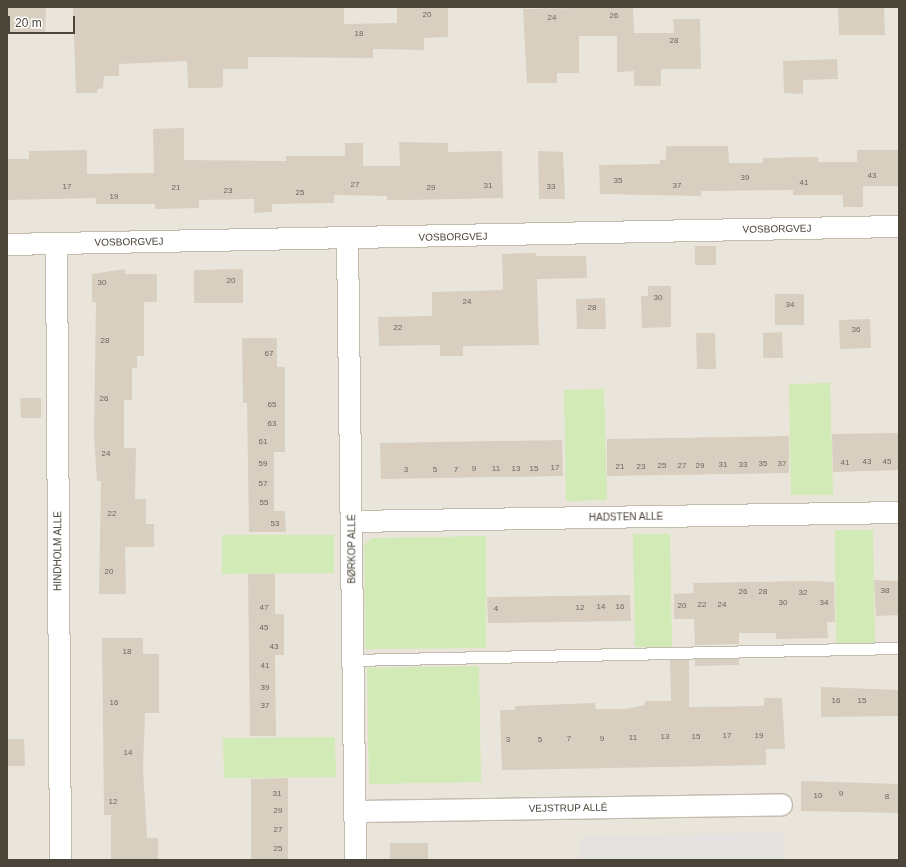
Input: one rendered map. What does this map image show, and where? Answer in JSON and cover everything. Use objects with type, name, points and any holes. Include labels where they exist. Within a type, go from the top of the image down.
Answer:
[{"type":"street","name":"VOSBORGVEJ","points":[[7,244],[347,239],[899,226]]},
{"type":"street","name":"BØRKOP ALLÉ","points":[[347,239],[352,521],[352,660],[355,860]]},
{"type":"street","name":"HINDHOLM ALLE","points":[[56,243],[60,860]]},
{"type":"street","name":"HADSTEN ALLE","points":[[352,521],[899,512]]},
{"type":"street","name":"VEJSTRUP ALLÉ","points":[[355,811],[782,804]]},
{"type":"lane","points":[[352,660],[899,648]]},
{"type":"shaded area","points":[[7,7],[899,7],[899,860],[7,860]]},
{"type":"shaded area","points":[[783,833],[784,860],[580,860],[581,835]]},
{"type":"green space","points":[[830,383],[833,495],[791,495],[789,384]]},
{"type":"green space","points":[[604,389],[607,500],[566,501],[564,390]]},
{"type":"green space","points":[[835,530],[873,530],[875,643],[836,644]]},
{"type":"green space","points":[[633,534],[670,534],[672,647],[635,647]]},
{"type":"green space","points":[[222,535],[334,535],[334,573],[222,574]]},
{"type":"green space","points":[[486,536],[486,648],[365,649],[364,545],[372,538]]},
{"type":"green space","points":[[479,666],[481,782],[369,784],[367,668]]},
{"type":"green space","points":[[335,737],[336,777],[224,778],[223,738]]},
{"type":"building","points":[[7,7],[46,7],[45,33],[7,33]]},
{"type":"building","points":[[73,7],[344,7],[344,24],[397,23],[397,7],[448,7],[448,37],[424,38],[424,50],[373,49],[373,58],[248,57],[248,69],[223,69],[223,87],[218,88],[188,88],[187,61],[119,64],[119,76],[104,76],[103,88],[97,89],[97,93],[76,93]]},
{"type":"building","points":[[633,7],[634,33],[674,33],[673,19],[700,19],[701,69],[661,69],[661,86],[634,86],[634,71],[617,72],[617,36],[579,36],[579,73],[557,73],[557,83],[527,83],[523,9]]},
{"type":"building","points":[[838,7],[884,7],[885,35],[839,35]]},
{"type":"building","points":[[837,59],[838,79],[803,80],[803,94],[784,93],[783,61]]},
{"type":"building","points":[[184,128],[184,160],[286,161],[286,156],[345,156],[345,143],[363,143],[363,166],[400,166],[399,142],[448,143],[448,152],[502,151],[503,198],[387,200],[387,196],[334,195],[334,203],[272,204],[272,212],[254,213],[254,199],[199,200],[199,208],[155,209],[155,204],[96,204],[96,198],[7,200],[7,159],[29,159],[29,151],[87,150],[87,174],[154,173],[153,129]]},
{"type":"building","points":[[666,146],[728,146],[729,163],[763,163],[763,158],[818,157],[818,162],[857,162],[857,150],[899,150],[899,186],[863,186],[863,207],[843,207],[843,195],[793,195],[793,190],[701,191],[701,196],[600,194],[599,165],[660,164],[660,160],[666,160]]},
{"type":"building","points":[[538,151],[563,152],[565,199],[539,199]]},
{"type":"building","points":[[695,246],[716,246],[716,265],[695,265]]},
{"type":"building","points":[[536,253],[536,256],[586,256],[587,278],[537,279],[539,345],[463,346],[463,356],[440,356],[440,345],[379,346],[378,317],[432,316],[432,292],[503,290],[502,254]]},
{"type":"building","points":[[125,269],[125,274],[157,274],[157,302],[144,302],[144,356],[137,356],[137,368],[132,368],[132,400],[124,400],[124,448],[136,448],[135,499],[146,499],[146,524],[154,524],[154,547],[125,547],[126,594],[99,594],[101,481],[97,481],[94,436],[96,302],[92,302],[92,274]]},
{"type":"building","points":[[243,269],[243,303],[194,303],[194,270]]},
{"type":"building","points":[[648,286],[671,286],[671,327],[642,328],[641,296],[648,296]]},
{"type":"building","points":[[775,294],[804,294],[804,325],[775,325]]},
{"type":"building","points":[[605,298],[606,329],[577,329],[576,299]]},
{"type":"building","points":[[870,319],[871,348],[840,349],[839,320]]},
{"type":"building","points":[[782,332],[783,358],[763,358],[763,333]]},
{"type":"building","points":[[696,333],[715,333],[716,369],[697,369]]},
{"type":"building","points":[[242,338],[277,338],[277,367],[285,367],[285,452],[274,452],[274,511],[285,511],[286,532],[249,532],[247,403],[243,403]]},
{"type":"building","points":[[20,398],[41,398],[41,418],[21,418]]},
{"type":"building","points":[[899,433],[899,470],[833,472],[832,434]]},
{"type":"building","points":[[789,436],[789,473],[607,476],[607,439]]},
{"type":"building","points":[[562,440],[563,476],[381,479],[380,443]]},
{"type":"building","points":[[248,574],[275,574],[275,614],[284,614],[284,655],[275,655],[276,736],[250,736]]},
{"type":"building","points":[[874,580],[899,581],[899,615],[876,616]]},
{"type":"building","points":[[834,582],[835,622],[827,622],[828,638],[776,639],[776,633],[739,633],[739,644],[695,645],[694,619],[674,619],[674,594],[694,593],[693,583]]},
{"type":"building","points":[[630,595],[631,621],[488,623],[487,597]]},
{"type":"building","points":[[102,638],[143,638],[143,654],[159,654],[159,713],[145,713],[143,769],[147,838],[158,838],[158,860],[111,860],[111,815],[104,815]]},
{"type":"building","points":[[695,659],[739,659],[739,665],[695,666]]},
{"type":"building","points":[[670,660],[689,660],[689,707],[764,706],[764,698],[782,698],[785,749],[766,749],[766,765],[502,770],[500,710],[515,710],[515,706],[595,703],[596,709],[625,709],[645,705],[645,701],[671,701]]},
{"type":"building","points":[[821,687],[899,690],[899,716],[821,717]]},
{"type":"building","points":[[7,739],[24,739],[25,766],[7,766]]},
{"type":"building","points":[[288,778],[288,860],[251,860],[251,779]]},
{"type":"building","points":[[801,781],[899,784],[899,813],[801,811]]},
{"type":"building","points":[[390,843],[428,843],[428,860],[390,860]]}]
